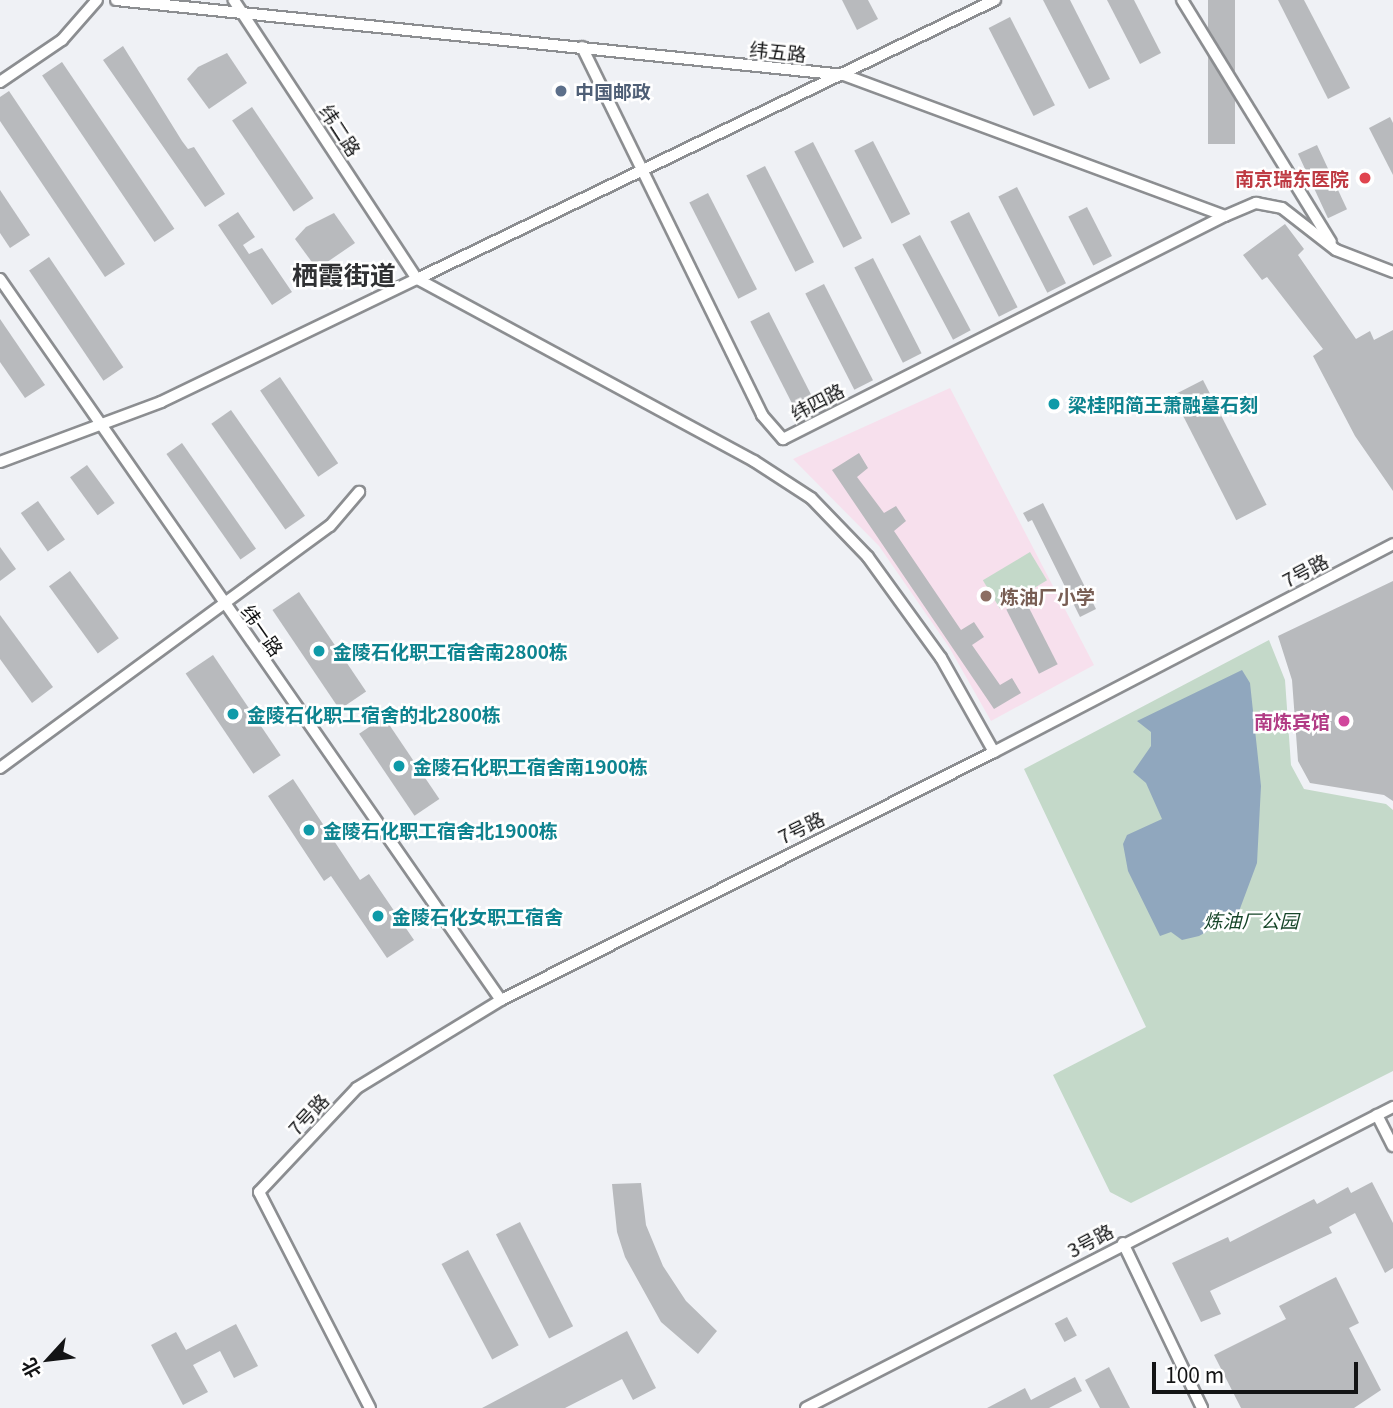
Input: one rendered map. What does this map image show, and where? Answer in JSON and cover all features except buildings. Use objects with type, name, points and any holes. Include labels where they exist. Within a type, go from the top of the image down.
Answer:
[{"type":"street","points":[[0,82],[62,40],[97,0]]},
{"type":"street","name":"纬五路","points":[[116,0],[242,10],[844,75],[1225,216]]},
{"type":"street","name":"纬二路","points":[[234,0],[417,279]]},
{"type":"street","points":[[0,462],[161,402],[995,0]]},
{"type":"street","points":[[1182,0],[1336,250]]},
{"type":"street","name":"纬四路","points":[[582,47],[762,415],[783,439],[1225,216]]},
{"type":"street","points":[[1225,216],[1256,203],[1282,208],[1336,250],[1393,272]]},
{"type":"street","name":"纬一路","points":[[0,279],[99,426],[500,1000]]},
{"type":"street","points":[[417,279],[754,461],[811,498],[876,568],[941,658],[994,752]]},
{"type":"street","points":[[0,768],[330,526],[359,492]]},
{"type":"street","name":"7号路","points":[[370,1408],[259,1192],[357,1088],[500,1000],[994,752],[1393,544]]},
{"type":"street","name":"3号路","points":[[806,1408],[1123,1242],[1393,1107]]},
{"type":"street","points":[[1377,1115],[1393,1146]]},
{"type":"street","points":[[1123,1242],[1202,1408]]},
{"type":"shaded area","name":"炼油厂小学","points":[[950,388],[1094,665],[991,721],[949,647],[879,546],[793,459]]},
{"type":"green space","points":[[1030,552],[1047,580],[1000,609],[983,580]]},
{"type":"green space","name":"炼油厂公园","points":[[1269,640],[1285,680],[1291,765],[1304,789],[1386,804],[1393,810],[1393,1071],[1131,1203],[1110,1192],[1053,1075],[1146,1027],[1024,769]]},
{"type":"water","points":[[1242,670],[1250,683],[1261,786],[1257,863],[1238,914],[1199,936],[1182,940],[1171,932],[1160,936],[1128,871],[1123,844],[1127,835],[1162,819],[1146,783],[1133,772],[1151,746],[1151,732],[1137,721]]},
{"type":"place","name":"中国邮政","points":[[561,91]]},
{"type":"place","name":"南京瑞东医院","points":[[1365,178]]},
{"type":"place","name":"梁桂阳简王萧融墓石刻","points":[[1054,404]]},
{"type":"place","name":"炼油厂小学","points":[[986,596]]},
{"type":"place","name":"金陵石化职工宿舍南2800栋","points":[[319,651]]},
{"type":"place","name":"金陵石化职工宿舍的北2800栋","points":[[233,714]]},
{"type":"place","name":"南炼宾馆","points":[[1344,721]]},
{"type":"place","name":"金陵石化职工宿舍南1900栋","points":[[399,766]]},
{"type":"place","name":"金陵石化职工宿舍北1900栋","points":[[309,830]]},
{"type":"place","name":"金陵石化女职工宿舍","points":[[378,916]]},
{"type":"district","name":"栖霞街道","points":[[344,274]]}]
